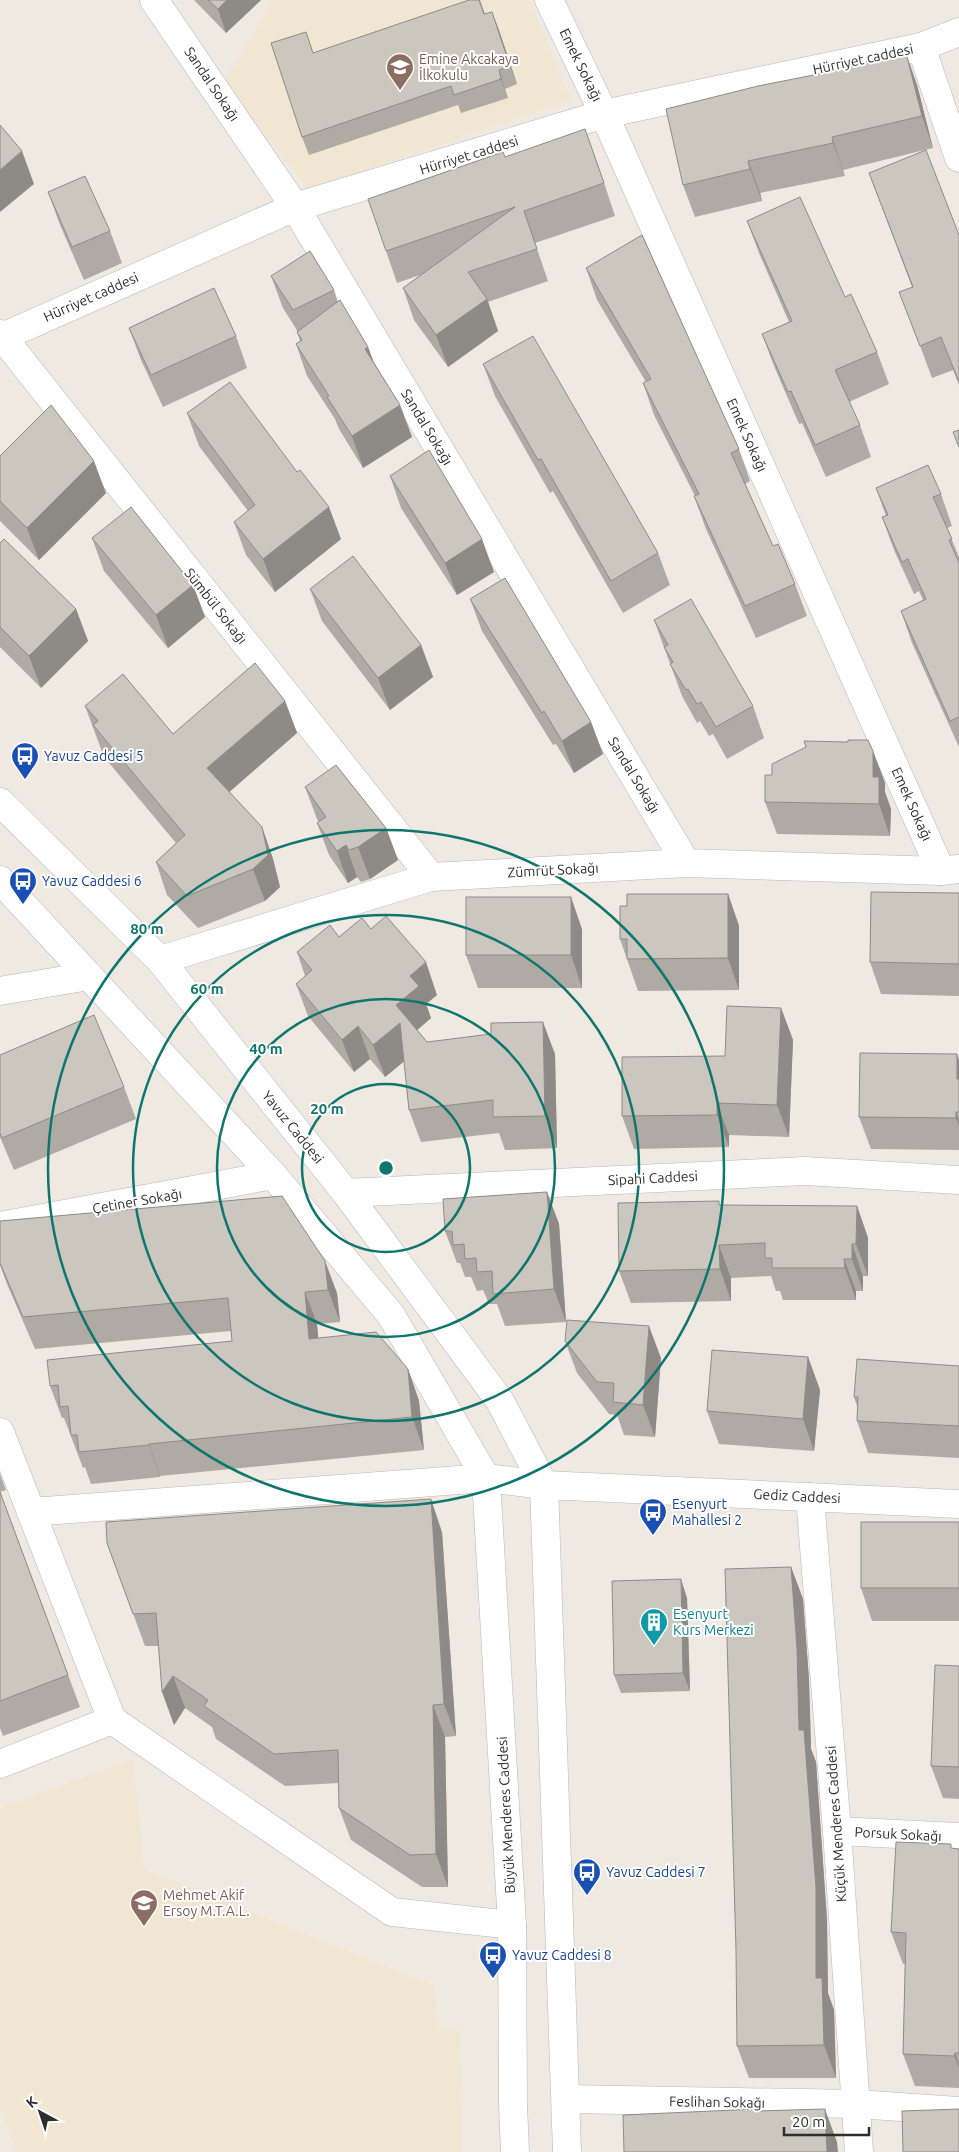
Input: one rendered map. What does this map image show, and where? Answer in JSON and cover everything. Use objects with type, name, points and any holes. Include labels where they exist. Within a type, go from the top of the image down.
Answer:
[{"type":"street","name":"Sandal Sokağı","points":[[154,0],[295,207],[686,863]]},
{"type":"street","name":"Emek Sokağı","points":[[549,0],[604,114],[950,870]]},
{"type":"street","name":"Hürriyet caddesi","points":[[1,336],[295,207],[604,114],[921,47],[959,32]]},
{"type":"street","points":[[921,47],[959,158]]},
{"type":"street","name":"Sümbül Sokağı","points":[[1,336],[431,877]]},
{"type":"street","name":"Yavuz Caddesi","points":[[0,802],[160,960],[346,1193],[500,1401],[544,1485]]},
{"type":"street","name":"Zümrüt Sokağı","points":[[160,960],[431,877],[686,863],[950,870]]},
{"type":"street","points":[[0,880],[273,1175],[391,1315],[486,1478]]},
{"type":"street","points":[[0,991],[89,976]]},
{"type":"street","name":"Sipahi Caddesi","points":[[346,1193],[805,1171],[959,1180]]},
{"type":"street","name":"Çetiner Sokağı","points":[[0,1226],[273,1175]]},
{"type":"street","points":[[0,1432],[112,1720],[392,1912],[512,1925]]},
{"type":"street","name":"Gediz Caddesi","points":[[31,1512],[486,1478],[544,1485],[959,1504]]},
{"type":"street","name":"Büyük Menderes Caddesi","points":[[486,1478],[512,1925],[515,2152]]},
{"type":"street","points":[[544,1485],[567,2152]]},
{"type":"street","name":"Küçük Menderes Caddesi","points":[[810,1496],[837,1831],[859,2152]]},
{"type":"street","points":[[0,1764],[112,1720]]},
{"type":"street","name":"Porsuk Sokağı","points":[[837,1831],[959,1837]]},
{"type":"street","name":"Feslihan Sokağı","points":[[566,2099],[857,2104],[959,2111]]},
{"type":"shaded area","name":"Emine Akcakaya İlkokulu","points":[[274,0],[530,0],[571,101],[308,189],[224,81]]},
{"type":"shaded area","name":"Mehmet Akif Ersoy M.T.A.L.","points":[[133,1759],[144,1869],[434,1985],[438,2029],[460,2030],[462,2152],[17,2152],[0,2107],[0,1808]]},
{"type":"building","points":[[208,0],[227,0],[218,9]]},
{"type":"building","points":[[469,0],[479,0],[484,14],[492,12],[510,66],[499,70],[501,79],[454,95],[451,86],[302,137],[271,43],[306,32],[313,53]]},
{"type":"building","points":[[906,53],[922,116],[832,137],[833,143],[748,161],[750,169],[683,185],[666,109]]},
{"type":"building","points":[[0,125],[22,151],[0,170]]},
{"type":"building","points":[[585,129],[604,183],[524,211],[537,249],[468,272],[487,299],[436,335],[403,288],[515,207],[386,251],[368,199],[503,152],[505,157]]},
{"type":"building","points":[[926,150],[959,235],[959,382],[941,337],[920,346],[899,292],[913,287],[869,173]]},
{"type":"building","points":[[85,176],[110,231],[72,247],[48,192]]},
{"type":"building","points":[[800,197],[845,297],[851,294],[877,352],[835,370],[860,425],[815,445],[791,391],[788,392],[762,334],[792,321],[747,221]]},
{"type":"building","points":[[642,235],[739,449],[731,453],[773,546],[778,544],[795,584],[745,606],[694,496],[699,494],[643,383],[651,379],[586,268]]},
{"type":"building","points":[[310,251],[334,290],[293,310],[271,276]]},
{"type":"building","points":[[214,288],[236,336],[151,375],[129,328]]},
{"type":"building","points":[[340,300],[368,347],[365,349],[400,405],[352,436],[296,344],[302,340],[297,332]]},
{"type":"building","points":[[533,336],[658,553],[611,581],[541,459],[538,460],[483,364]]},
{"type":"building","points":[[230,382],[297,472],[300,470],[329,507],[263,559],[234,522],[255,505],[187,413]]},
{"type":"building","points":[[51,405],[94,461],[27,528],[0,501],[0,456]]},
{"type":"building","points":[[959,430],[959,447],[953,432]]},
{"type":"building","points":[[429,450],[482,539],[445,563],[390,476]]},
{"type":"building","points":[[928,465],[941,494],[933,497],[952,539],[949,540],[959,563],[959,717],[950,721],[901,611],[926,599],[908,559],[902,562],[882,517],[888,515],[876,488]]},
{"type":"building","points":[[131,507],[193,585],[156,615],[92,538]]},
{"type":"building","points":[[4,539],[76,609],[29,656],[0,627],[0,543]]},
{"type":"building","points":[[353,556],[421,645],[378,678],[310,589]]},
{"type":"building","points":[[505,578],[591,722],[562,741],[544,711],[542,713],[470,599]]},
{"type":"building","points":[[691,599],[753,706],[716,727],[701,702],[697,704],[670,664],[673,662],[664,647],[668,645],[654,620]]},
{"type":"building","points":[[255,663],[285,701],[207,768],[262,827],[268,855],[253,869],[187,896],[156,862],[185,835],[93,725],[98,721],[85,706],[123,674],[173,734]]},
{"type":"building","points":[[848,740],[868,740],[873,751],[873,777],[879,777],[879,804],[765,802],[765,775],[772,775],[772,764],[806,747],[804,741],[848,742]]},
{"type":"building","points":[[336,765],[386,828],[358,847],[349,850],[346,845],[337,851],[317,823],[326,817],[305,787]]},
{"type":"building","points":[[871,892],[959,893],[959,964],[870,962]]},
{"type":"building","points":[[627,894],[728,894],[728,958],[627,959],[627,939],[620,939],[620,906],[627,906]]},
{"type":"building","points":[[466,897],[571,897],[571,955],[466,955]]},
{"type":"building","points":[[386,916],[426,962],[410,976],[419,986],[396,1005],[427,1042],[491,1034],[491,1023],[543,1022],[545,1116],[493,1117],[493,1100],[409,1110],[400,1023],[373,1045],[358,1026],[342,1040],[296,984],[312,970],[297,952],[330,925],[339,937],[362,918],[371,929]]},
{"type":"building","points":[[727,1006],[781,1008],[777,1105],[717,1103],[717,1115],[622,1116],[622,1057],[725,1056]]},
{"type":"building","points":[[94,1015],[124,1087],[2,1138],[0,1133],[0,1055]]},
{"type":"building","points":[[860,1053],[957,1054],[959,1112],[956,1112],[956,1118],[859,1117]]},
{"type":"building","points":[[547,1192],[554,1289],[493,1294],[492,1271],[477,1272],[476,1258],[465,1259],[464,1244],[453,1245],[452,1231],[445,1231],[443,1199]]},
{"type":"building","points":[[282,1196],[325,1261],[328,1290],[305,1292],[309,1339],[376,1332],[408,1369],[412,1417],[79,1452],[77,1435],[71,1435],[68,1406],[60,1407],[58,1385],[50,1386],[47,1360],[232,1341],[228,1298],[23,1317],[0,1263],[0,1221]]},
{"type":"building","points":[[719,1201],[719,1205],[857,1206],[856,1244],[852,1244],[852,1259],[844,1259],[845,1268],[772,1268],[772,1258],[765,1258],[765,1243],[719,1245],[720,1269],[619,1271],[618,1203]]},
{"type":"building","points":[[567,1320],[649,1326],[643,1405],[613,1402],[614,1383],[597,1382],[565,1341]]},
{"type":"building","points":[[712,1350],[808,1357],[803,1419],[707,1411]]},
{"type":"building","points":[[857,1359],[959,1366],[959,1426],[857,1421],[858,1397],[854,1397]]},
{"type":"building","points":[[0,1492],[68,1675],[0,1701]]},
{"type":"building","points":[[431,1499],[444,1704],[433,1705],[436,1854],[410,1855],[339,1808],[338,1750],[274,1754],[204,1706],[208,1700],[173,1676],[162,1692],[156,1613],[133,1614],[107,1543],[106,1522]]},
{"type":"building","points":[[861,1522],[959,1522],[959,1588],[861,1588]]},
{"type":"building","points":[[791,1567],[797,1648],[799,1730],[804,1730],[816,1888],[816,1978],[822,1978],[824,2045],[737,2046],[725,1569]]},
{"type":"building","name":"Esenyurt Kurs Merkezi","points":[[681,1579],[683,1673],[614,1675],[612,1581]]},
{"type":"building","points":[[935,1665],[959,1666],[959,1767],[931,1766]]},
{"type":"building","points":[[896,1842],[951,1844],[951,1848],[959,1849],[959,2053],[955,2053],[954,2056],[903,2054],[906,1933],[891,1932]]},
{"type":"building","points":[[757,2109],[757,2111],[825,2109],[827,2152],[624,2152],[623,2115]]},
{"type":"building","points":[[959,2109],[959,2152],[903,2152],[902,2111]]},
{"type":"place","name":"Emine Akcakaya İlkokulu","points":[[400,91]]},
{"type":"place","name":"Yavuz Caddesi 5","points":[[25,780]]},
{"type":"place","name":"Yavuz Caddesi 6","points":[[23,905]]},
{"type":"place","name":"Esenyurt Mahallesi 2","points":[[653,1536]]},
{"type":"place","name":"Esenyurt Kurs Merkezi","points":[[654,1646]]},
{"type":"place","name":"Yavuz Caddesi 7","points":[[587,1896]]},
{"type":"place","name":"Mehmet Akif Ersoy M.T.A.L.","points":[[144,1927]]},
{"type":"place","name":"Yavuz Caddesi 8","points":[[493,1979]]}]
